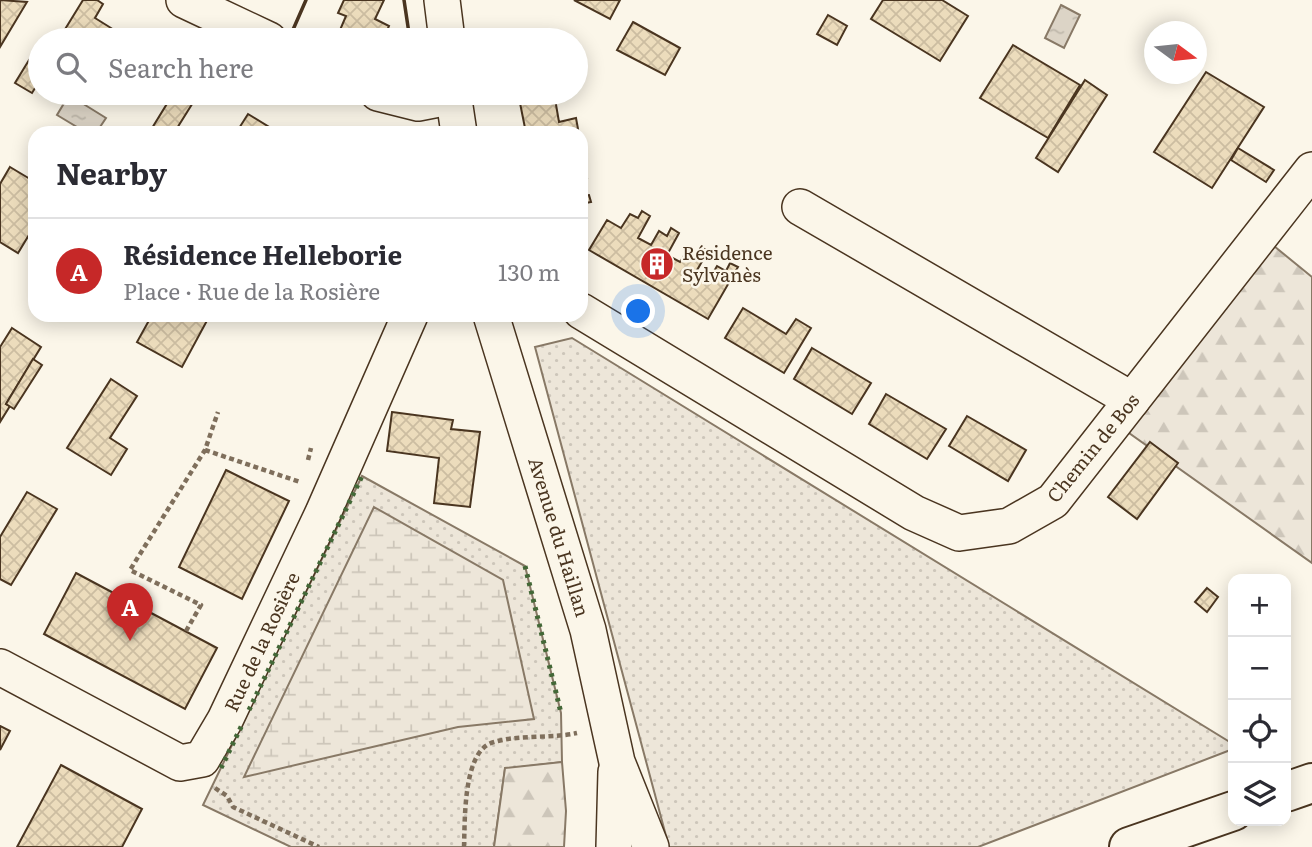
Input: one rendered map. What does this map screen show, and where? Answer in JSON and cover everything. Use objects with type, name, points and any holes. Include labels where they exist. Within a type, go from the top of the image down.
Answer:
[{"type":"main road","points":[[1291,790],[1312,783]]},
{"type":"main road","points":[[1129,847],[1228,813]]},
{"type":"street","points":[[184,0],[243,28]]},
{"type":"street","points":[[442,0],[446,28]]},
{"type":"street","points":[[455,105],[458,126]]},
{"type":"street","name":"Chemin de Bos","points":[[588,315],[914,513],[959,533],[1009,526],[1053,501],[1312,170]]},
{"type":"street","points":[[800,207],[1132,400]]},
{"type":"street","name":"Rue de la Rosière","points":[[202,759],[225,720],[323,513],[407,322]]},
{"type":"street","name":"Avenue du Haillan","points":[[493,322],[588,630],[617,762],[651,847]]},
{"type":"street","points":[[0,667],[180,763],[202,759]]},
{"type":"street","name":"Avenue du Haillan","points":[[614,847],[617,762]]},
{"type":"path","points":[[186,631],[201,605],[131,570],[205,450],[218,412]]},
{"type":"path","points":[[205,450],[303,483],[311,449]]},
{"type":"path","points":[[464,847],[471,768],[477,752],[492,743],[561,736],[609,726]]},
{"type":"path","points":[[202,759],[212,786],[227,796],[233,807],[319,847]]},
{"type":"green space","points":[[1269,242],[1312,277],[1312,563],[1122,428]]},
{"type":"green space","points":[[572,338],[1228,741],[1228,751],[978,847],[669,847],[535,347]]},
{"type":"green space","points":[[362,476],[525,566],[561,713],[562,762],[505,769],[494,847],[291,847],[203,805]]},
{"type":"green space","points":[[374,507],[503,580],[534,719],[458,727],[244,777]]},
{"type":"green space","points":[[562,762],[566,811],[564,847],[494,847],[505,768]]},
{"type":"water","points":[[1061,5],[1080,15],[1064,48],[1045,38]]},
{"type":"water","points":[[63,105],[85,105],[106,118],[101,126],[75,126],[57,115]]},
{"type":"building","points":[[0,0],[27,2],[0,47]]},
{"type":"building","points":[[83,0],[97,0],[103,4],[95,18],[111,28],[66,28]]},
{"type":"building","points":[[344,0],[384,0],[375,19],[389,26],[341,28],[346,16],[338,13]]},
{"type":"building","points":[[574,0],[620,0],[610,19]]},
{"type":"building","points":[[883,0],[942,0],[968,16],[940,61],[871,19]]},
{"type":"building","points":[[828,15],[847,26],[837,45],[817,34]]},
{"type":"building","points":[[633,22],[680,48],[665,75],[617,50]]},
{"type":"building","points":[[1013,45],[1080,85],[1048,138],[980,98]]},
{"type":"building","points":[[28,62],[28,91],[15,83]]},
{"type":"building","points":[[1207,73],[1264,107],[1212,188],[1154,152],[1198,84],[1207,84]]},
{"type":"building","points":[[1085,80],[1107,95],[1058,172],[1036,158]]},
{"type":"building","points":[[166,105],[192,105],[178,126],[153,126]]},
{"type":"building","points":[[520,105],[556,105],[559,122],[576,118],[577,126],[525,126]]},
{"type":"building","points":[[248,114],[268,126],[240,126]]},
{"type":"building","points":[[1238,148],[1274,170],[1266,182],[1231,160]]},
{"type":"building","points":[[10,167],[28,178],[28,237],[18,253],[0,242],[0,184]]},
{"type":"building","name":"Résidence Sylvanès","points":[[642,211],[650,216],[638,238],[651,245],[659,231],[667,236],[671,228],[679,233],[667,255],[680,262],[688,249],[696,254],[700,246],[708,251],[696,272],[709,280],[717,266],[726,271],[730,263],[738,267],[708,319],[589,250],[607,220],[621,228],[630,214],[638,218]]},
{"type":"building","name":"Résidence Sylvanès","points":[[743,308],[786,334],[796,319],[811,328],[784,373],[725,338]]},
{"type":"building","points":[[148,322],[206,322],[182,367],[137,342]]},
{"type":"building","points":[[12,328],[41,347],[6,404],[10,406],[0,422],[0,347]]},
{"type":"building","points":[[812,348],[871,383],[852,414],[794,379]]},
{"type":"building","points":[[33,359],[42,365],[14,409],[6,404]]},
{"type":"building","points":[[111,379],[137,396],[110,438],[127,449],[111,475],[67,448]]},
{"type":"building","points":[[886,394],[946,429],[927,459],[869,424]]},
{"type":"building","points":[[392,412],[453,420],[451,429],[480,432],[470,507],[434,503],[439,458],[387,451]]},
{"type":"building","points":[[967,416],[1026,450],[1008,481],[949,446]]},
{"type":"building","points":[[1150,442],[1178,463],[1137,519],[1108,497]]},
{"type":"building","points":[[226,470],[289,501],[242,599],[179,567]]},
{"type":"building","points":[[27,492],[57,509],[11,585],[0,579],[0,537]]},
{"type":"building","points":[[76,573],[217,648],[185,709],[44,634]]},
{"type":"building","points":[[1207,588],[1218,597],[1207,612],[1195,602]]},
{"type":"building","points":[[0,726],[10,731],[0,750]]},
{"type":"building","points":[[61,765],[142,809],[122,847],[17,847]]},
{"type":"hedge","points":[[249,710],[362,476]]},
{"type":"hedge","points":[[525,566],[561,713]]},
{"type":"hedge","points":[[221,768],[242,725]]},
{"type":"wall","points":[[294,28],[306,0]]},
{"type":"wall","points":[[404,0],[408,28]]},
{"type":"place","name":"Résidence Sylvanès","points":[[657,264]]},
{"type":"place","name":"Résidence Helleborie","points":[[130,641]]}]
